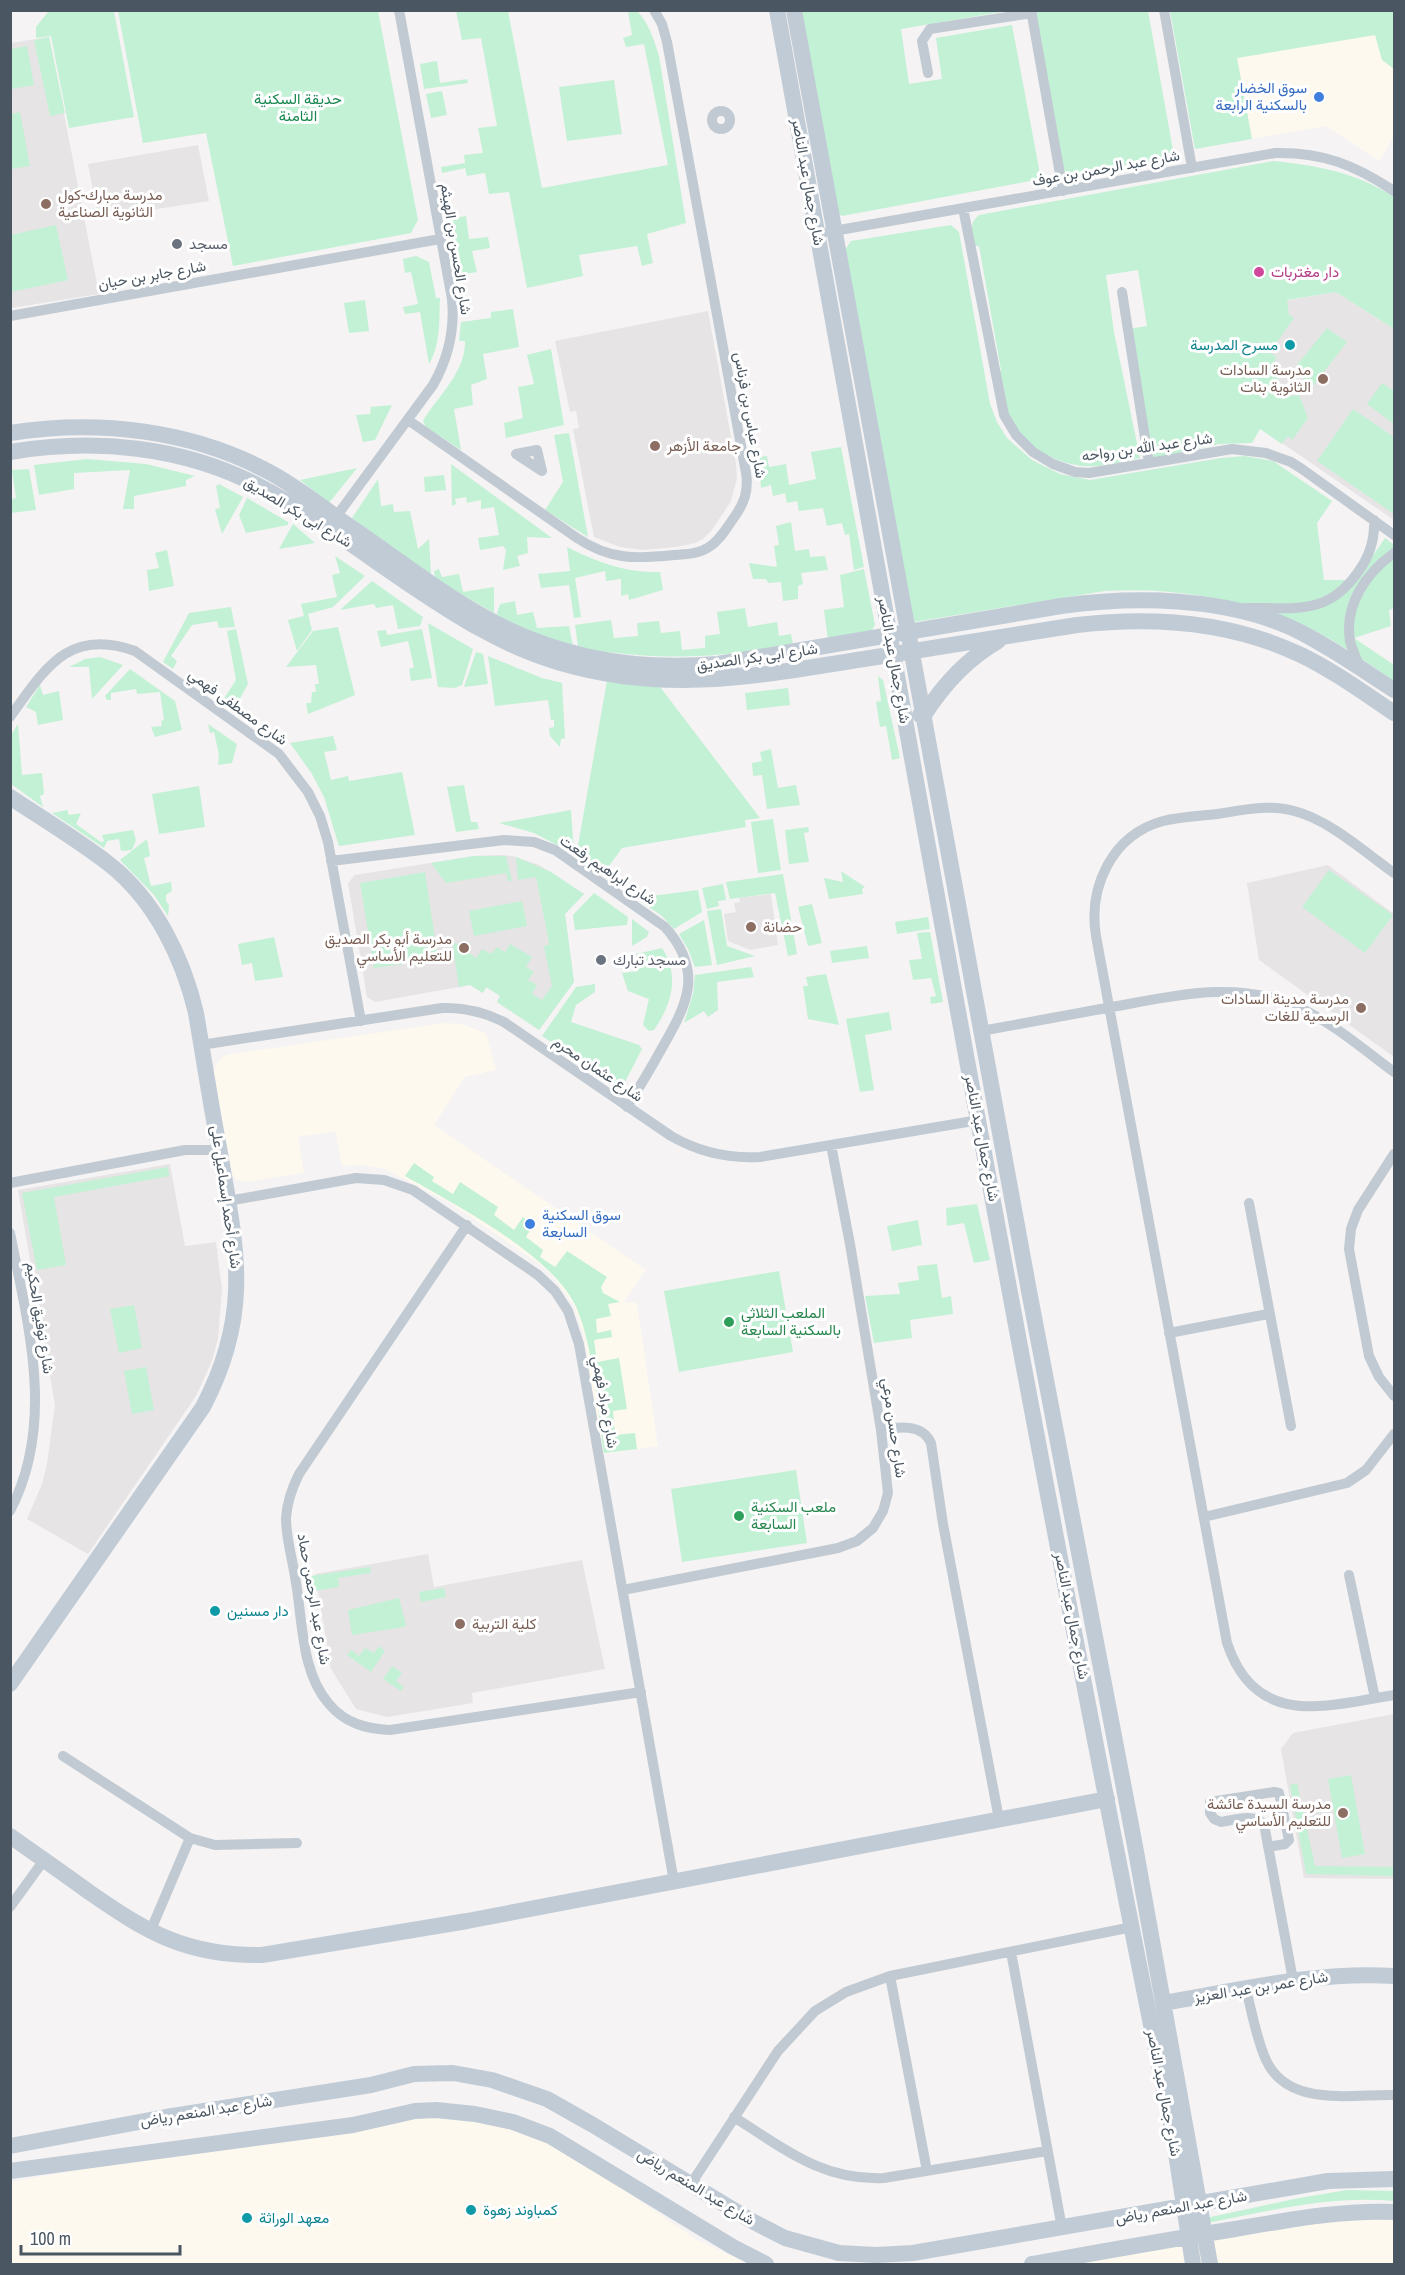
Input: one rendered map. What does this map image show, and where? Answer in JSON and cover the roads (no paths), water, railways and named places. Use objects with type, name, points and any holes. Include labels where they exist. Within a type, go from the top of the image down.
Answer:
[{"type":"main road","name":"شارع جمال عبد الناصر","points":[[777,10],[904,718],[1011,1293],[1173,2134],[1192,2206]]},
{"type":"main road","name":"شارع جمال عبد الناصر","points":[[794,10],[1029,1291],[1164,2003],[1196,2235],[1193,2265]]},
{"type":"main road","name":"شارع ابى بكر الصديق","points":[[10,433],[52,428],[104,428],[180,439],[227,453],[273,473],[332,523],[474,626],[536,655],[584,669],[637,678],[691,681],[745,678],[1077,625],[1123,621],[1167,621],[1215,626],[1268,641],[1302,656],[1395,713]]},
{"type":"main road","name":"شارع ابى بكر الصديق","points":[[10,452],[83,444],[131,447],[176,455],[219,469],[261,487],[332,523],[484,617],[527,638],[572,653],[618,663],[693,667],[1061,606],[1104,601],[1169,601],[1252,614],[1290,627],[1327,646],[1395,690]]},
{"type":"main road","points":[[904,718],[924,715],[942,688],[964,665],[1004,637]]},
{"type":"main road","points":[[840,644],[844,662]]},
{"type":"main road","name":"شارع أحمد إسماعيل على","points":[[10,797],[110,865],[146,904],[164,930],[183,970],[194,1004],[237,1259],[236,1301],[230,1340],[211,1391],[10,1684]]},
{"type":"main road","points":[[1011,1293],[1029,1291]]},
{"type":"main road","points":[[10,1836],[120,1914],[150,1932],[204,1951],[233,1955],[262,1955],[447,1924],[1107,1799]]},
{"type":"main road","name":"شارع عمر بن عبد العزيز","points":[[1164,2003],[1293,1980],[1354,1975],[1395,1976]]},
{"type":"main road","name":"شارع عبد المنعم رياض","points":[[10,2146],[166,2117],[371,2085],[414,2073],[453,2073],[511,2085],[547,2099],[768,2230],[803,2244],[839,2253],[895,2255],[1328,2181],[1395,2179]]},
{"type":"main road","points":[[10,2171],[353,2125],[415,2111],[436,2110],[475,2114],[513,2122],[550,2136],[766,2265]]},
{"type":"main road","name":"شارع عبد المنعم رياض","points":[[1032,2265],[1322,2214],[1395,2212]]},
{"type":"main road","name":"شارع جمال عبد الناصر","points":[[1196,2235],[1210,2265]]},
{"type":"street","name":"شارع عباس بن فرناس","points":[[408,420],[577,538],[593,548],[613,555],[637,559],[702,551],[718,539],[739,511],[746,495],[748,479],[667,42],[662,24],[654,10]]},
{"type":"street","points":[[1164,10],[1192,168]]},
{"type":"street","name":"شارع الحسن بن الهيثم","points":[[332,523],[440,374],[451,338],[453,312],[401,11]]},
{"type":"street","points":[[928,73],[922,40],[930,29],[1032,12],[1063,191]]},
{"type":"street","name":"شارع عبد الرحمن بن عوف","points":[[817,234],[1275,153],[1304,154],[1332,159],[1353,166],[1395,191]]},
{"type":"street","name":"شارع عبد الله بن رواحه","points":[[963,208],[1004,415],[1016,435],[1043,459],[1075,472],[1089,473],[1232,449],[1266,453],[1291,462],[1395,535]]},
{"type":"street","name":"شارع جابر بن حيان","points":[[10,316],[440,239]]},
{"type":"street","points":[[1122,292],[1149,463]]},
{"type":"street","points":[[1221,608],[1308,608],[1329,600],[1346,590],[1367,561],[1375,534],[1374,520]]},
{"type":"street","points":[[1360,668],[1350,644],[1348,624],[1353,603],[1374,570],[1395,553]]},
{"type":"street","name":"شارع مصطفى فهمي","points":[[10,717],[45,669],[67,652],[85,645],[104,644],[135,651],[279,753],[300,778],[315,804],[325,829],[361,1021]]},
{"type":"street","points":[[1395,873],[1323,822],[1294,811],[1262,808],[1164,821],[1152,825],[1131,838],[1107,865],[1097,888],[1094,924],[1227,1643],[1237,1666],[1252,1685],[1273,1699],[1296,1707],[1321,1707],[1395,1695]]},
{"type":"street","name":"شارع ابراهيم رفعت","points":[[332,861],[504,840],[534,842],[555,850],[665,927],[683,956],[688,978],[687,997],[681,1016],[627,1107]]},
{"type":"street","points":[[981,1031],[1201,992],[1232,991],[1263,996],[1294,1005],[1323,1020],[1395,1071]]},
{"type":"street","name":"شارع عثمان محرم","points":[[201,1045],[442,1008],[463,1008],[483,1012],[504,1022],[627,1107],[684,1143],[723,1156],[760,1157],[950,1123],[979,1120]]},
{"type":"street","name":"شارع حسن مرعي","points":[[624,1590],[838,1548],[857,1541],[873,1528],[887,1502],[888,1492],[881,1430],[831,1145]]},
{"type":"street","points":[[10,1183],[185,1150],[219,1150]]},
{"type":"street","points":[[1395,1154],[1358,1210],[1351,1229],[1349,1249],[1369,1356],[1379,1377],[1395,1396]]},
{"type":"street","name":"شارع مراد فهمي","points":[[228,1201],[357,1178],[375,1178],[394,1182],[413,1190],[466,1225],[547,1282],[562,1300],[573,1322],[579,1344],[674,1882]]},
{"type":"street","points":[[1249,1203],[1268,1314],[1291,1426]]},
{"type":"street","name":"شارع عبد الرحمن حماد","points":[[466,1225],[299,1474],[287,1503],[286,1534],[305,1645],[315,1681],[328,1704],[344,1718],[366,1728],[390,1730],[641,1692]]},
{"type":"street","name":"شارع توفيق الحكيم","points":[[10,1233],[36,1385],[35,1425],[28,1464],[10,1511]]},
{"type":"street","points":[[1169,1333],[1268,1314]]},
{"type":"street","points":[[881,1430],[911,1427],[925,1435],[931,1443],[943,1524],[999,1819]]},
{"type":"street","points":[[1204,1517],[1347,1484],[1366,1470],[1395,1434]]},
{"type":"street","points":[[1349,1575],[1375,1698]]},
{"type":"street","points":[[63,1755],[190,1838],[215,1845],[297,1843]]},
{"type":"street","points":[[1268,1847],[1285,1844],[1289,1840],[1279,1793],[1210,1802],[1210,1813],[1217,1821],[1248,1817],[1264,1824],[1268,1847],[1293,1980]]},
{"type":"street","points":[[150,1932],[190,1838]]},
{"type":"street","points":[[10,1907],[44,1860]]},
{"type":"street","points":[[691,2184],[778,2051],[815,2011],[846,1992],[890,1976],[1132,1927]]},
{"type":"street","points":[[1011,1952],[1062,2228]]},
{"type":"street","points":[[890,1976],[927,2171]]},
{"type":"street","points":[[1246,1989],[1266,2062],[1286,2084],[1314,2095],[1395,2096]]},
{"type":"street","points":[[734,2117],[800,2159],[829,2172],[872,2179],[1047,2151]]},
{"type":"place","name":"سوق الخضار بالسكنية الرابعة","points":[[1319,97]]},
{"type":"place","name":"مدرسة مبارك-كول الثانوية الصناعية","points":[[46,204]]},
{"type":"place","name":"مسجد","points":[[177,244]]},
{"type":"place","name":"دار مغتربات","points":[[1259,272]]},
{"type":"place","name":"مسرح المدرسة","points":[[1290,345]]},
{"type":"place","name":"مدرسة السادات الثانوية بنات","points":[[1323,379]]},
{"type":"place","name":"جامعة الأزهر","points":[[655,446]]},
{"type":"place","name":"حضانة","points":[[751,927]]},
{"type":"place","name":"مدرسة أبو بكر الصديق للتعليم الأساسي","points":[[464,948]]},
{"type":"place","name":"مسجد تبارك","points":[[601,960]]},
{"type":"place","name":"مدرسة مدينة السادات الرسمية للغات","points":[[1361,1008]]},
{"type":"place","name":"سوق السكنية السابعة","points":[[530,1224]]},
{"type":"place","name":"الملعب الثلاثي بالسكنية السابعة","points":[[729,1322]]},
{"type":"place","name":"ملعب السكنية السابعة","points":[[739,1516]]},
{"type":"place","name":"دار مسنين","points":[[215,1611]]},
{"type":"place","name":"كلية التربية","points":[[460,1624]]},
{"type":"place","name":"مدرسة السيدة عائشة للتعليم الأساسي","points":[[1343,1813]]},
{"type":"place","name":"كمباوند زهوة","points":[[471,2210]]},
{"type":"place","name":"معهد الوراثة","points":[[247,2218]]},
{"type":"park label","name":"حديقة السكنية الثامنة","points":[[298,108]]}]
